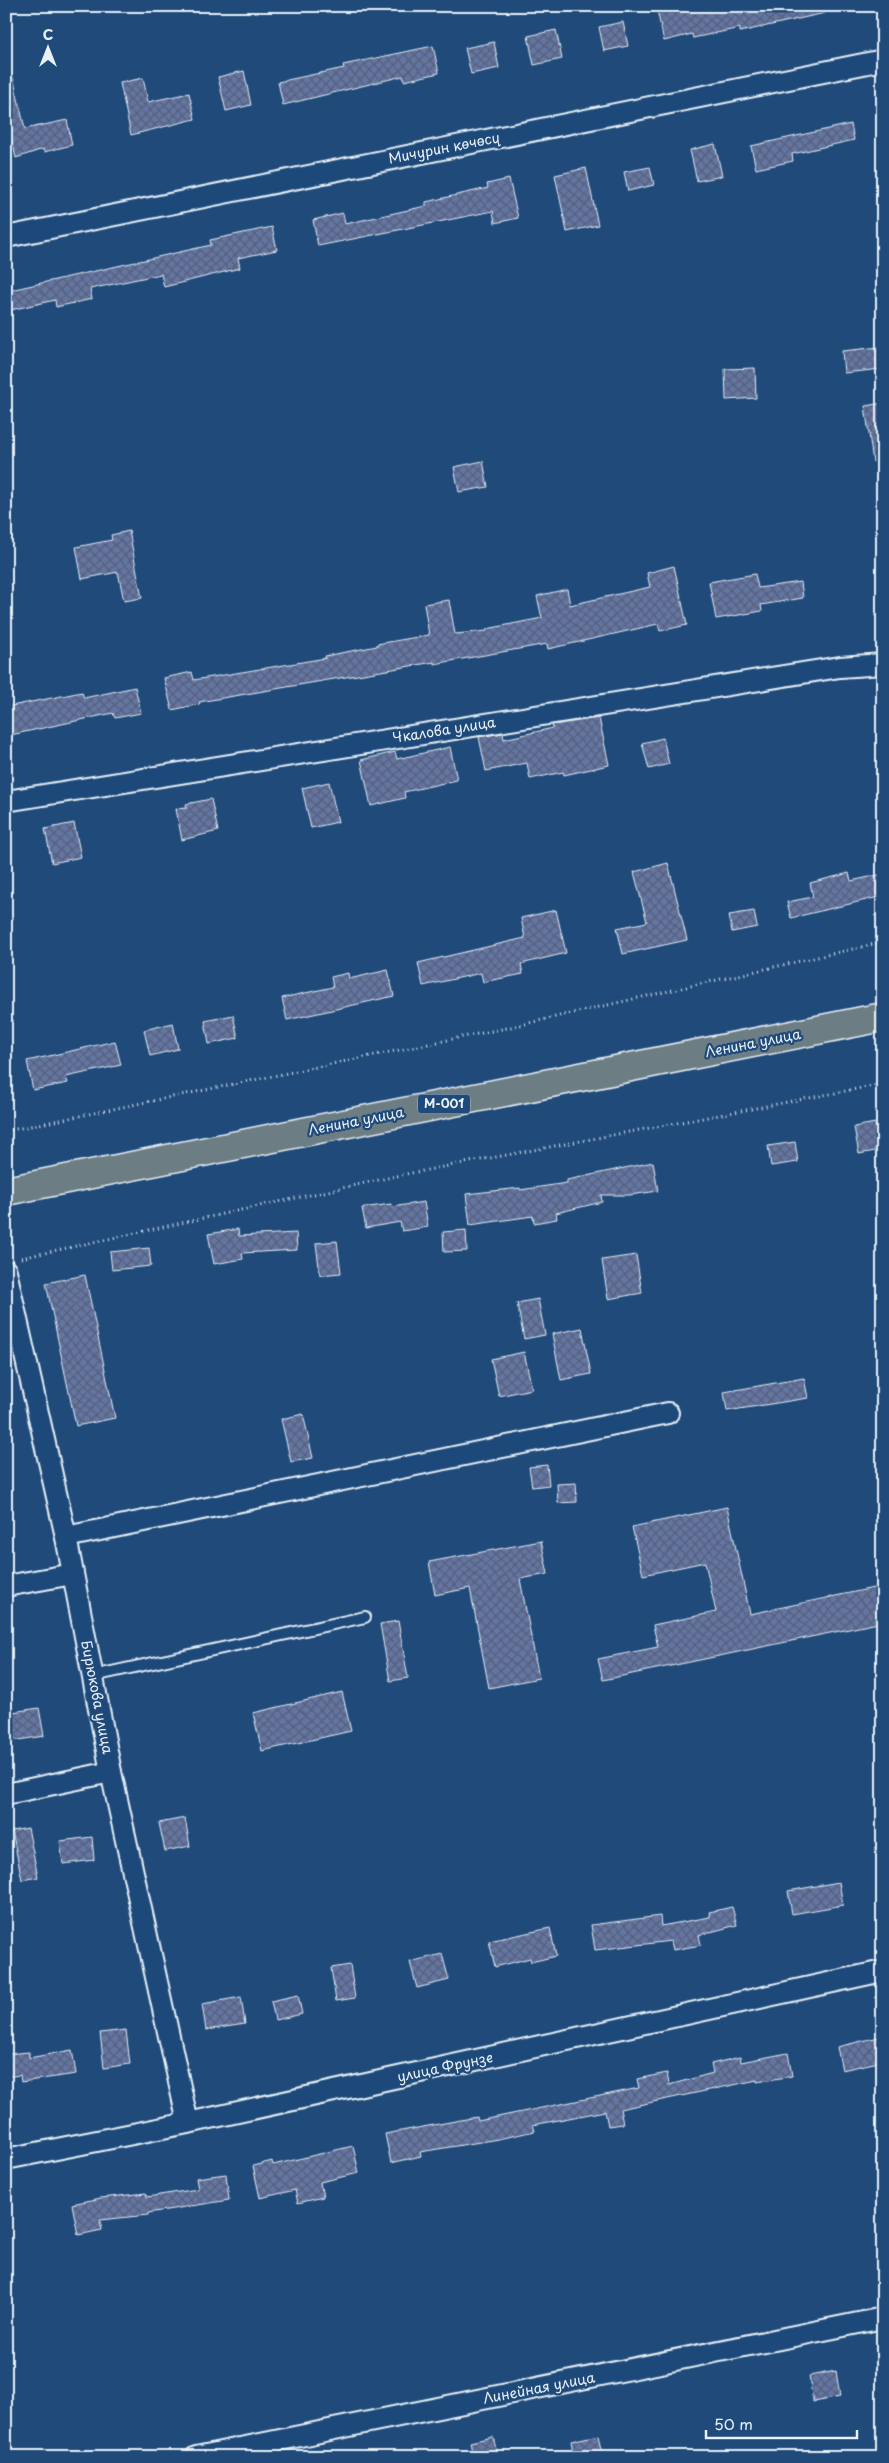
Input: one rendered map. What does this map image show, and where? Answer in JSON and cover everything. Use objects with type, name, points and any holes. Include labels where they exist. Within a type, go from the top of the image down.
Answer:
[{"type":"main road","name":"Ленина улица","points":[[6,1191],[883,1017]]},
{"type":"street","name":"Мичурин көчөсү","points":[[6,237],[883,60]]},
{"type":"street","name":"Чкалова улица","points":[[6,801],[830,668],[883,664]]},
{"type":"street","name":"Бирюкова улица","points":[[11,1265],[111,1772],[188,2123]]},
{"type":"street","points":[[66,1537],[668,1413]]},
{"type":"street","points":[[6,1586],[73,1574]]},
{"type":"street","points":[[6,1794],[111,1772]]},
{"type":"street","name":"улица Фрунзе","points":[[6,2159],[188,2123],[883,1971]]},
{"type":"street","name":"Линейная улица","points":[[196,2457],[883,2318]]},
{"type":"lane","points":[[93,1676],[365,1617]]},
{"type":"path","points":[[6,1131],[516,1026],[883,942]]},
{"type":"path","points":[[11,1265],[406,1174],[883,1084]]},
{"type":"building","points":[[656,6],[824,6],[825,13],[740,32],[740,28],[693,38],[692,34],[664,41]]},
{"type":"building","points":[[623,22],[628,46],[604,51],[599,27]]},
{"type":"building","points":[[556,30],[562,59],[534,65],[528,36]]},
{"type":"building","points":[[494,42],[499,68],[471,74],[465,48]]},
{"type":"building","points":[[433,46],[439,73],[404,81],[403,76],[283,105],[278,82],[344,68],[343,65]]},
{"type":"building","points":[[244,71],[251,105],[226,111],[218,77]]},
{"type":"building","points":[[13,77],[25,129],[67,120],[72,145],[44,152],[43,149],[16,158],[6,116],[6,78]]},
{"type":"building","points":[[143,78],[148,102],[189,93],[195,119],[131,135],[120,83]]},
{"type":"building","points":[[851,124],[854,140],[792,154],[793,161],[756,169],[751,146]]},
{"type":"building","points":[[715,144],[722,176],[697,181],[690,150]]},
{"type":"building","points":[[650,167],[654,185],[628,191],[624,172]]},
{"type":"building","points":[[586,168],[598,225],[567,232],[555,175]]},
{"type":"building","points":[[509,179],[518,218],[495,223],[493,211],[318,246],[313,220],[343,213],[345,224],[426,206],[426,202],[488,188],[487,184]]},
{"type":"building","points":[[272,227],[277,250],[238,258],[240,268],[164,287],[161,274],[90,289],[92,299],[56,307],[55,300],[6,311],[6,291],[211,245],[210,240]]},
{"type":"building","points":[[880,347],[882,369],[844,373],[842,351]]},
{"type":"building","points":[[755,368],[756,398],[726,400],[725,369]]},
{"type":"building","points":[[883,403],[883,461],[873,462],[865,406]]},
{"type":"building","points":[[483,461],[488,487],[459,492],[454,467]]},
{"type":"building","points":[[129,531],[142,598],[124,601],[118,572],[82,579],[76,547],[112,540],[111,535]]},
{"type":"building","points":[[674,566],[687,625],[660,631],[658,624],[548,649],[547,644],[434,664],[434,662],[199,702],[200,704],[172,710],[164,678],[192,672],[194,680],[326,658],[325,656],[377,646],[377,644],[429,635],[424,604],[449,600],[455,634],[487,631],[487,629],[542,618],[537,596],[567,589],[570,605],[650,587],[647,573]]},
{"type":"building","points":[[755,574],[758,588],[801,582],[803,598],[761,605],[762,611],[716,619],[709,582]]},
{"type":"building","points":[[135,687],[141,713],[115,718],[113,713],[6,736],[6,707],[82,692],[84,698]]},
{"type":"building","points":[[599,718],[609,765],[564,775],[563,772],[530,779],[527,763],[486,771],[479,737],[503,733],[504,739],[553,728],[552,725]]},
{"type":"building","points":[[663,738],[669,764],[649,769],[642,743]]},
{"type":"building","points":[[450,747],[457,780],[404,792],[405,798],[371,806],[361,760],[395,752],[397,759]]},
{"type":"building","points":[[329,782],[338,822],[311,828],[302,788]]},
{"type":"building","points":[[211,799],[218,831],[182,840],[176,809],[187,808],[186,804]]},
{"type":"building","points":[[74,823],[81,857],[52,863],[45,829]]},
{"type":"building","points":[[668,863],[687,940],[623,954],[617,928],[647,922],[634,872]]},
{"type":"building","points":[[849,873],[851,881],[883,874],[883,896],[791,918],[787,902],[813,897],[810,883]]},
{"type":"building","points":[[556,910],[566,953],[521,964],[523,974],[483,982],[481,973],[423,986],[418,963],[525,938],[521,918]]},
{"type":"building","points":[[754,911],[757,927],[732,932],[729,915]]},
{"type":"building","points":[[388,970],[394,996],[287,1020],[282,998],[333,987],[331,977],[348,973],[349,979]]},
{"type":"building","points":[[233,1015],[238,1038],[209,1044],[205,1021]]},
{"type":"building","points":[[173,1023],[178,1049],[150,1056],[144,1030]]},
{"type":"building","points":[[115,1041],[121,1065],[66,1077],[68,1083],[33,1090],[27,1061]]},
{"type":"building","points":[[875,1123],[880,1150],[859,1154],[854,1127]]},
{"type":"building","points":[[795,1142],[798,1162],[771,1166],[768,1146]]},
{"type":"building","points":[[653,1162],[658,1191],[630,1195],[601,1195],[602,1202],[556,1213],[557,1219],[534,1223],[533,1216],[470,1225],[466,1194],[520,1188],[520,1190],[567,1183],[567,1180]]},
{"type":"building","points":[[424,1202],[428,1227],[402,1231],[400,1222],[366,1228],[362,1208],[391,1204],[392,1207]]},
{"type":"building","points":[[238,1229],[239,1236],[296,1233],[297,1250],[242,1253],[243,1259],[214,1264],[208,1234]]},
{"type":"building","points":[[466,1230],[467,1251],[444,1252],[443,1232]]},
{"type":"building","points":[[337,1241],[341,1273],[320,1275],[316,1243]]},
{"type":"building","points":[[149,1248],[151,1266],[112,1270],[110,1252]]},
{"type":"building","points":[[636,1255],[642,1293],[608,1299],[602,1260]]},
{"type":"building","points":[[85,1275],[115,1418],[76,1426],[46,1283]]},
{"type":"building","points":[[538,1299],[545,1335],[524,1339],[517,1303]]},
{"type":"building","points":[[582,1328],[591,1374],[561,1380],[552,1334]]},
{"type":"building","points":[[524,1352],[532,1389],[499,1396],[491,1359]]},
{"type":"building","points":[[804,1378],[808,1398],[727,1411],[724,1392]]},
{"type":"building","points":[[303,1414],[313,1458],[291,1462],[281,1419]]},
{"type":"building","points":[[547,1465],[549,1485],[532,1487],[529,1467]]},
{"type":"building","points":[[576,1483],[577,1502],[558,1503],[557,1484]]},
{"type":"building","points":[[727,1507],[750,1614],[883,1586],[883,1622],[603,1680],[598,1659],[658,1647],[653,1625],[716,1612],[705,1562],[643,1575],[632,1527]]},
{"type":"building","points":[[541,1541],[548,1574],[520,1579],[539,1678],[489,1688],[470,1588],[435,1595],[429,1562]]},
{"type":"building","points":[[398,1621],[408,1678],[390,1681],[380,1624]]},
{"type":"building","points":[[342,1692],[351,1731],[262,1751],[253,1713]]},
{"type":"building","points":[[39,1708],[44,1736],[6,1742],[6,1713]]},
{"type":"building","points":[[185,1818],[190,1846],[165,1851],[159,1823]]},
{"type":"building","points":[[28,1828],[38,1877],[22,1880],[12,1831]]},
{"type":"building","points":[[92,1837],[94,1860],[63,1864],[60,1841]]},
{"type":"building","points":[[839,1882],[843,1905],[792,1914],[788,1891]]},
{"type":"building","points":[[732,1907],[737,1925],[699,1935],[701,1945],[673,1950],[671,1941],[595,1950],[591,1925],[660,1916],[661,1926],[710,1917],[709,1912]]},
{"type":"building","points":[[550,1928],[556,1956],[531,1962],[530,1958],[495,1967],[489,1941]]},
{"type":"building","points":[[442,1954],[449,1980],[417,1988],[410,1962]]},
{"type":"building","points":[[350,1965],[355,1998],[336,2001],[331,1968]]},
{"type":"building","points":[[298,1995],[302,2014],[275,2020],[271,2001]]},
{"type":"building","points":[[241,1997],[245,2024],[206,2030],[202,2004]]},
{"type":"building","points":[[126,2030],[130,2064],[104,2068],[100,2033]]},
{"type":"building","points":[[883,2036],[883,2061],[842,2070],[837,2047]]},
{"type":"building","points":[[72,2050],[76,2074],[21,2082],[20,2075],[6,2077],[6,2054],[29,2052],[29,2058]]},
{"type":"building","points":[[788,2053],[792,2076],[757,2082],[757,2080],[620,2109],[623,2124],[608,2126],[605,2111],[533,2125],[535,2131],[420,2152],[421,2156],[391,2163],[385,2134],[477,2117],[478,2121],[639,2088],[637,2079],[667,2073],[669,2085],[713,2073],[711,2064],[740,2057],[741,2062]]},
{"type":"building","points":[[353,2146],[359,2173],[320,2182],[323,2197],[298,2203],[295,2190],[260,2198],[253,2166],[272,2161],[273,2165]]},
{"type":"building","points":[[226,2174],[229,2200],[148,2213],[148,2215],[100,2220],[102,2230],[78,2235],[72,2204],[101,2198],[146,2193],[147,2197],[198,2189],[196,2178]]},
{"type":"building","points":[[836,2371],[840,2397],[813,2402],[809,2376]]},
{"type":"building","points":[[598,2435],[602,2455],[574,2457],[571,2441]]},
{"type":"building","points":[[493,2437],[498,2457],[473,2457],[470,2442]]}]
